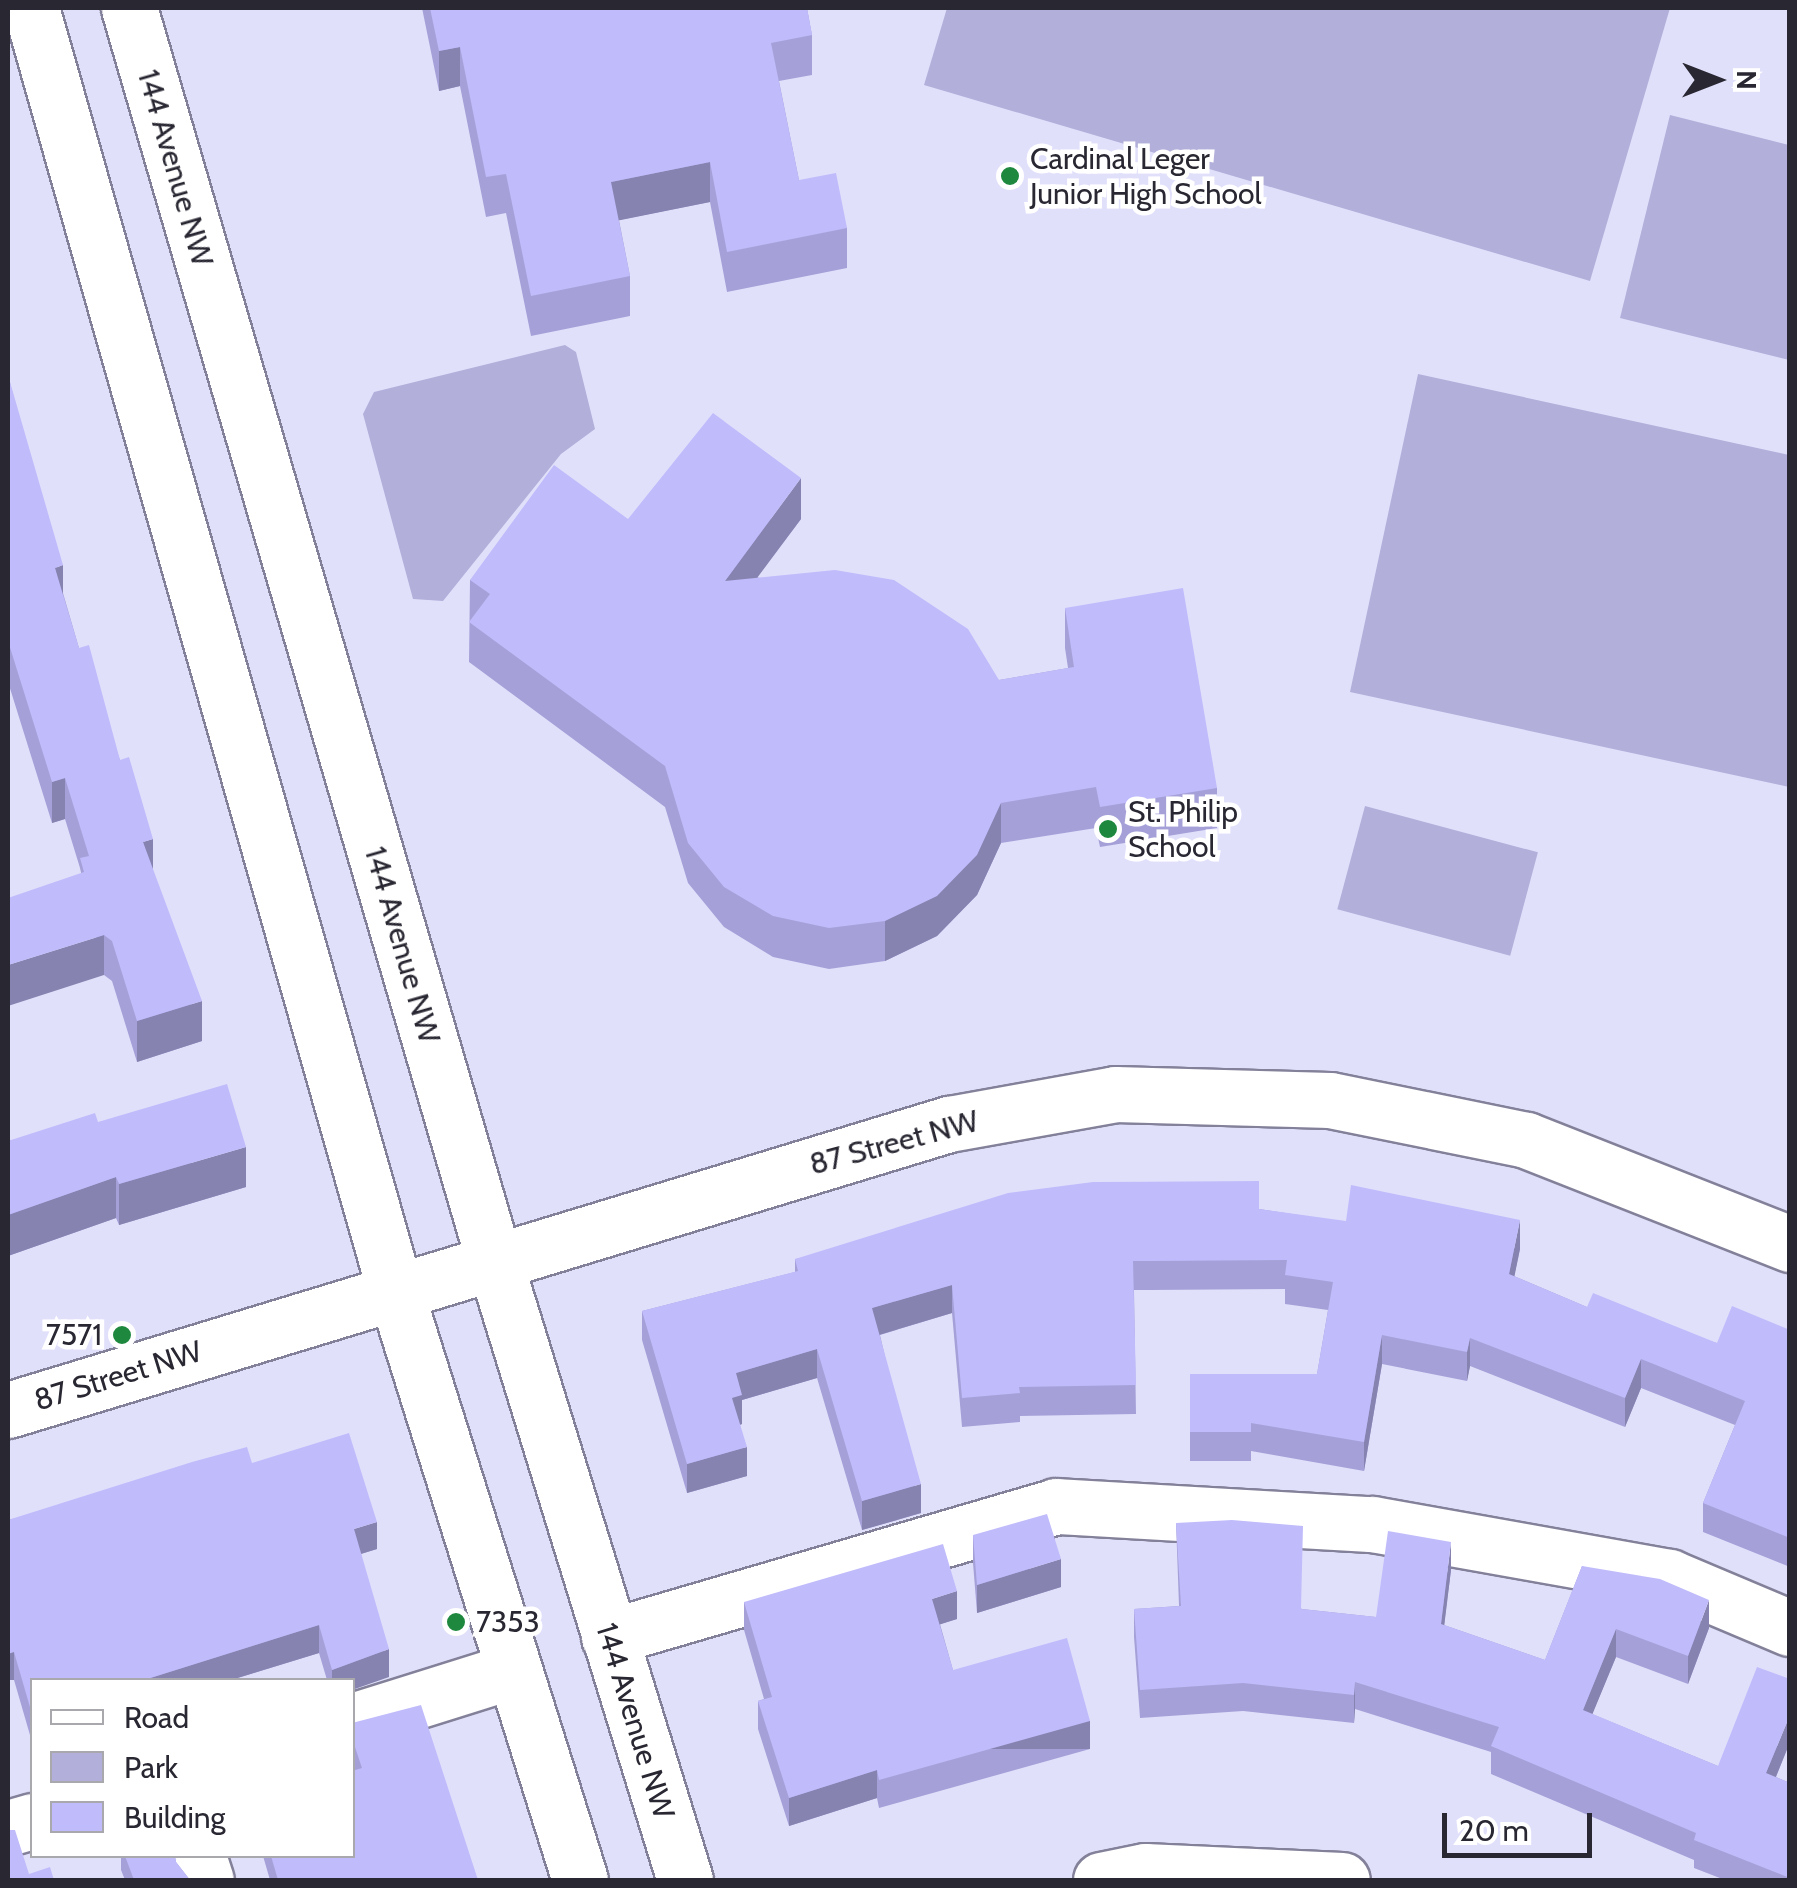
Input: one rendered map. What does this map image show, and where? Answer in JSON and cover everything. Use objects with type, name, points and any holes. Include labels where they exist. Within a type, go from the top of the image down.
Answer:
[{"type":"street","points":[[31,8],[395,1290],[580,1880]]},
{"type":"street","name":"144 Avenue NW","points":[[128,8],[494,1260],[685,1880]]},
{"type":"street","name":"87 Street NW","points":[[8,1410],[949,1124],[1115,1094],[1330,1100],[1526,1140],[1790,1244]]},
{"type":"street","points":[[609,1637],[1056,1506],[1372,1524],[1668,1577],[1790,1628]]},
{"type":"street","points":[[355,1720],[512,1671]]},
{"type":"street","points":[[1131,1877],[1342,1880]]},
{"type":"green space","points":[[947,8],[1670,8],[1590,281],[924,85]]},
{"type":"green space","points":[[1670,115],[1789,145],[1789,360],[1620,318]]},
{"type":"green space","points":[[565,345],[576,352],[595,429],[561,454],[443,601],[413,599],[363,414],[374,392]]},
{"type":"green space","points":[[1418,374],[1789,455],[1789,787],[1350,692]]},
{"type":"green space","points":[[1365,806],[1538,852],[1510,956],[1337,909]]},
{"type":"building","points":[[430,8],[807,8],[812,35],[771,43],[799,180],[836,173],[847,228],[727,252],[710,162],[611,182],[630,276],[531,296],[506,174],[486,177],[460,47],[439,51]]},
{"type":"building","points":[[8,375],[63,565],[55,568],[79,648],[89,645],[120,760],[129,757],[153,839],[143,842],[202,1001],[137,1021],[112,941],[104,935],[8,965],[8,898],[84,872],[80,858],[89,856],[65,778],[52,782],[8,641]]},
{"type":"building","points":[[713,413],[801,478],[725,581],[835,570],[894,580],[968,629],[999,680],[1074,667],[1065,608],[1183,588],[1217,788],[1100,807],[1096,787],[1001,803],[977,855],[937,896],[885,921],[829,928],[773,916],[724,887],[688,843],[665,766],[469,622],[490,594],[470,580],[554,465],[628,519]]},
{"type":"building","points":[[227,1084],[246,1147],[119,1184],[116,1177],[8,1215],[8,1141],[95,1113],[98,1122]]},
{"type":"building","points":[[1259,1181],[1259,1209],[1346,1221],[1351,1185],[1520,1220],[1509,1274],[1587,1307],[1593,1293],[1717,1343],[1732,1306],[1790,1330],[1790,1538],[1703,1503],[1745,1401],[1641,1359],[1625,1398],[1470,1338],[1467,1352],[1382,1335],[1364,1442],[1251,1423],[1251,1432],[1190,1432],[1190,1374],[1317,1374],[1333,1282],[1285,1275],[1287,1260],[1133,1261],[1136,1385],[1019,1387],[1020,1393],[962,1398],[952,1285],[872,1308],[921,1484],[862,1501],[817,1349],[736,1373],[742,1395],[732,1398],[747,1447],[687,1464],[642,1311],[798,1271],[795,1259],[1008,1193],[1093,1182]]},
{"type":"building","points":[[349,1433],[377,1522],[354,1529],[389,1649],[332,1670],[319,1625],[150,1678],[30,1678],[30,1707],[14,1652],[8,1654],[8,1520],[247,1447],[252,1463]]},
{"type":"building","points":[[1047,1514],[1061,1559],[977,1585],[973,1535]]},
{"type":"building","points":[[1232,1520],[1303,1526],[1301,1609],[1376,1617],[1388,1531],[1451,1542],[1441,1624],[1545,1660],[1582,1566],[1660,1579],[1709,1600],[1688,1656],[1616,1629],[1583,1710],[1718,1766],[1757,1667],[1790,1679],[1790,1715],[1766,1773],[1790,1783],[1790,1878],[1694,1840],[1696,1833],[1491,1746],[1499,1727],[1355,1682],[1354,1695],[1243,1683],[1140,1690],[1134,1609],[1181,1606],[1176,1523]]},
{"type":"building","points":[[943,1544],[957,1591],[932,1599],[953,1670],[1067,1638],[1090,1721],[879,1780],[877,1770],[789,1798],[758,1701],[772,1697],[744,1602]]},
{"type":"building","points":[[421,1705],[478,1880],[278,1880],[272,1858],[355,1858],[355,1770],[362,1768],[355,1747],[355,1722]]},
{"type":"building","points":[[8,1830],[15,1830],[29,1874],[50,1867],[54,1880],[8,1880]]},
{"type":"building","points":[[126,1858],[175,1858],[190,1880],[134,1880]]},
{"type":"place","name":"Cardinal Leger Junior High School","points":[[1010,176]]},
{"type":"place","name":"St. Philip School","points":[[1108,829]]},
{"type":"place","name":"7571","points":[[122,1335]]},
{"type":"place","name":"7353","points":[[456,1622]]}]
